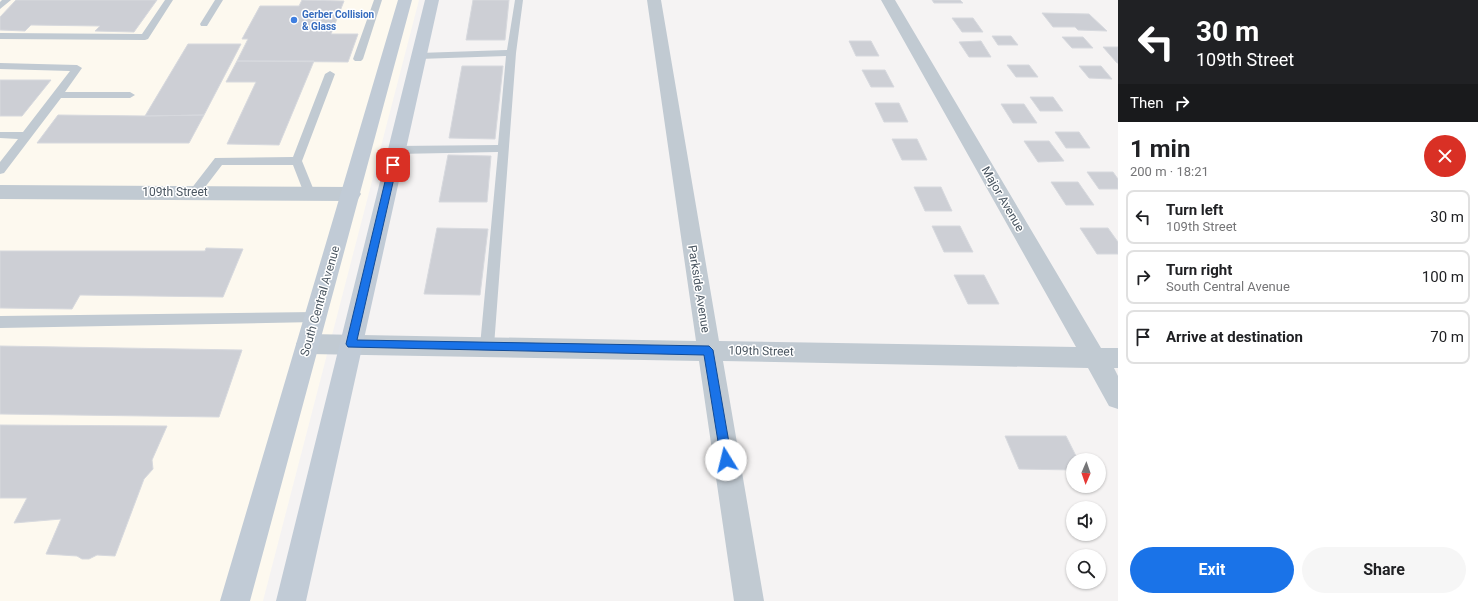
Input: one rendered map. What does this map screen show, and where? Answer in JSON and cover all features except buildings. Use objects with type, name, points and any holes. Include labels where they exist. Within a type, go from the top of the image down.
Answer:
[{"type":"street","name":"South Central Avenue","points":[[235,601],[405,0]]},
{"type":"street","points":[[291,601],[432,0]]},
{"type":"street","name":"Parkside Avenue","points":[[654,0],[749,601]]},
{"type":"street","name":"Major Avenue","points":[[888,0],[1118,398]]},
{"type":"street","name":"109th Street","points":[[0,192],[350,194]]},
{"type":"street","name":"109th Street","points":[[308,344],[1118,358]]},
{"type":"lane","points":[[0,6],[7,0]]},
{"type":"lane","points":[[0,36],[145,37],[169,0]]},
{"type":"lane","points":[[204,24],[219,0]]},
{"type":"lane","points":[[358,59],[378,0]]},
{"type":"lane","points":[[487,346],[512,53],[519,0]]},
{"type":"lane","points":[[419,56],[512,53]]},
{"type":"lane","points":[[0,66],[77,68],[0,170]]},
{"type":"lane","points":[[309,193],[297,161],[330,74]]},
{"type":"lane","points":[[58,95],[130,95]]},
{"type":"lane","points":[[0,135],[26,136]]},
{"type":"lane","points":[[397,150],[504,148]]},
{"type":"lane","points":[[195,192],[219,161],[297,161]]},
{"type":"lane","points":[[0,322],[316,317]]},
{"type":"shaded area","points":[[0,0],[419,0],[263,601],[0,601]]},
{"type":"place","name":"Gerber Collision & Glass","points":[[294,20]]},
{"type":"route","points":[[393,165],[351,344],[709,350],[726,460]]}]
